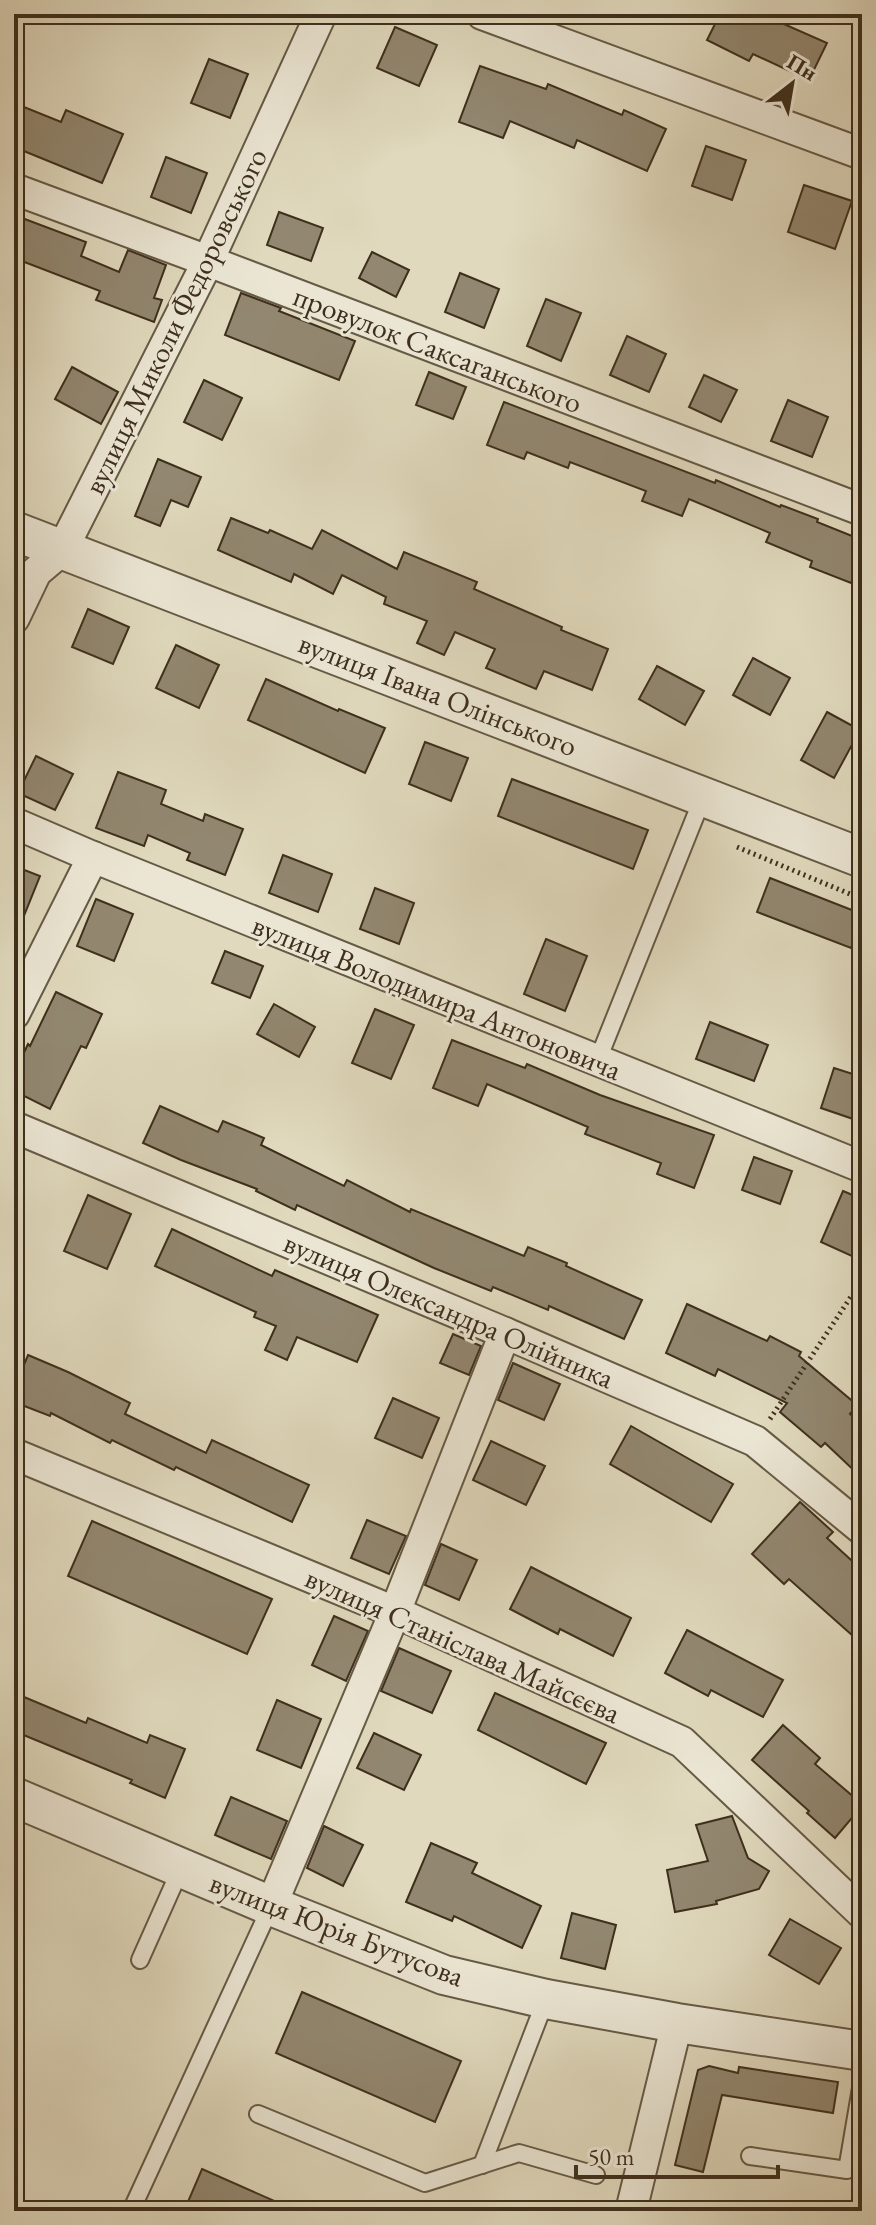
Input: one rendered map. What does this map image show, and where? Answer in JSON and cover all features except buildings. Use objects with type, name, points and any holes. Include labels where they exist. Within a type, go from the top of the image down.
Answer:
[{"type":"street","name":"вулиця Миколи Федоровського","points":[[14,618],[36,572],[62,550],[208,261],[321,14]]},
{"type":"street","points":[[482,14],[862,154]]},
{"type":"street","name":"провулок Саксаганського","points":[[14,189],[862,510]]},
{"type":"street","name":"вулиця Івана Олінського","points":[[14,531],[862,858]]},
{"type":"street","name":"вулиця Володимира Антоновича","points":[[14,823],[862,1167]]},
{"type":"street","points":[[14,1014],[93,857]]},
{"type":"street","name":"вулиця Олександра Олійника","points":[[14,1127],[755,1441],[862,1529]]},
{"type":"street","points":[[271,1906],[395,1612],[505,1333]]},
{"type":"street","name":"вулиця Станіслава Майсєєва","points":[[14,1454],[395,1612],[682,1742],[862,1913]]},
{"type":"street","name":"вулиця Юрія Бутусова","points":[[14,1797],[271,1906],[444,1975],[546,1999],[677,2023],[862,2051]]},
{"type":"street","points":[[631,2211],[677,2023]]},
{"type":"lane","points":[[597,1062],[704,796]]},
{"type":"lane","points":[[140,1960],[181,1868]]},
{"type":"lane","points":[[131,2211],[271,1906]]},
{"type":"lane","points":[[482,2165],[546,1999]]},
{"type":"lane","points":[[750,2156],[847,2170],[862,2082]]},
{"type":"lane","points":[[258,2114],[425,2183],[519,2153],[596,2175]]},
{"type":"path","points":[[755,1441],[862,1280]]}]
